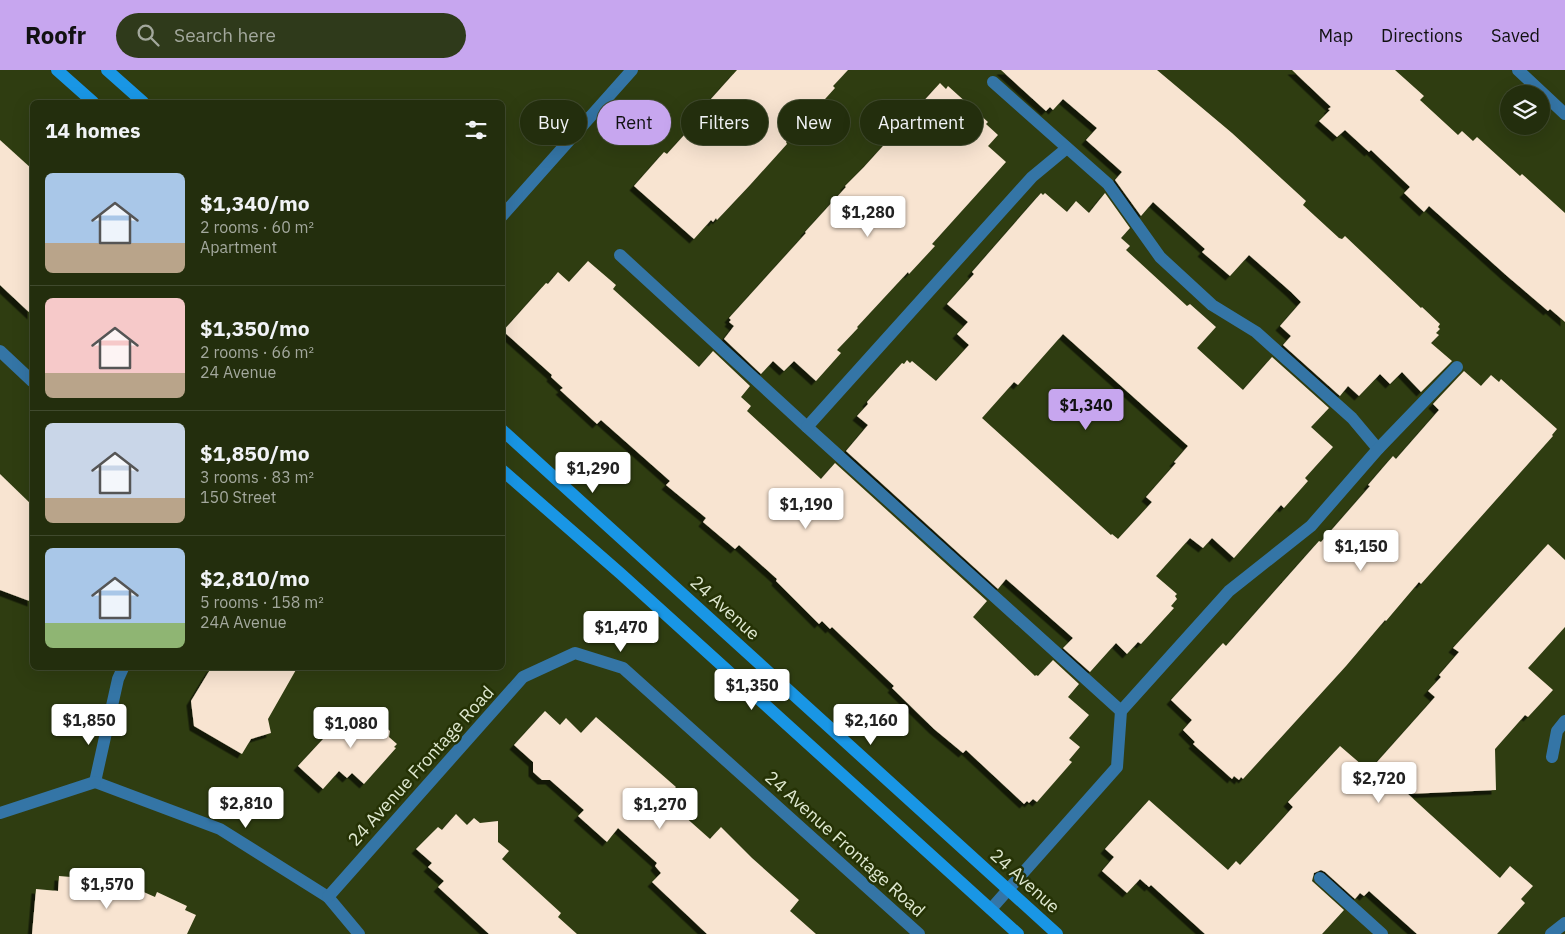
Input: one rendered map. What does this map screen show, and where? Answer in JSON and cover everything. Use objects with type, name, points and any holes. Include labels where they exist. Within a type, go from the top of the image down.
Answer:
[{"type":"main road","points":[[57,70],[90,100]]},
{"type":"main road","points":[[107,70],[141,100]]},
{"type":"main road","name":"24 Avenue","points":[[505,433],[1057,934]]},
{"type":"main road","points":[[505,473],[621,574],[1018,934]]},
{"type":"street","points":[[505,213],[632,70]]},
{"type":"street","points":[[1518,70],[1565,114]]},
{"type":"street","points":[[993,82],[1108,184],[1160,257],[1212,305],[1256,332],[1352,418],[1378,448]]},
{"type":"street","points":[[807,427],[1032,177],[1066,148]]},
{"type":"street","points":[[620,255],[1121,711]]},
{"type":"street","points":[[0,351],[30,379]]},
{"type":"street","points":[[990,909],[1117,767],[1121,711],[1229,591],[1312,526],[1378,448],[1457,367]]},
{"type":"street","name":"24 Avenue Frontage Road","points":[[328,896],[523,678],[575,653],[623,668],[919,934]]},
{"type":"street","points":[[95,782],[118,679],[122,670]]},
{"type":"street","points":[[1552,757],[1557,731],[1565,721]]},
{"type":"street","points":[[0,813],[95,782],[220,829],[328,896],[359,934]]},
{"type":"street","points":[[1320,878],[1382,934]]},
{"type":"street","points":[[1551,934],[1565,923]]},
{"type":"building","points":[[737,70],[848,70],[833,86],[835,88],[824,100],[778,100],[778,145],[786,145],[717,220],[716,218],[713,222],[711,220],[694,239],[634,186],[664,152],[667,154],[681,139],[681,145],[768,145],[768,100],[710,100]]},
{"type":"building","points":[[1001,70],[1157,70],[1232,133],[1306,201],[1303,205],[1339,238],[1342,239],[1345,236],[1440,324],[1438,327],[1440,329],[1436,333],[1439,335],[1431,343],[1452,361],[1421,392],[1402,372],[1390,384],[1380,374],[1359,396],[1348,386],[1340,396],[1283,345],[1291,336],[1280,326],[1301,302],[1291,292],[1249,255],[1230,276],[1202,252],[1205,249],[1153,202],[1141,216],[1115,180],[1122,172],[1086,140],[1097,128],[1063,99],[1053,110],[1050,107],[1046,111]]},
{"type":"building","points":[[1292,70],[1395,70],[1424,96],[1420,100],[1458,135],[1462,131],[1473,141],[1477,137],[1565,213],[1565,322],[1550,309],[1548,311],[1429,206],[1424,212],[1404,193],[1410,187],[1371,150],[1369,152],[1345,130],[1337,137],[1319,121],[1331,107]]},
{"type":"building","points":[[940,83],[946,89],[948,86],[964,100],[925,100]]},
{"type":"building","points":[[983,118],[988,122],[986,124],[998,135],[988,146],[1006,162],[932,244],[935,246],[909,274],[908,272],[837,350],[841,353],[816,381],[794,361],[784,371],[773,361],[761,374],[724,339],[734,326],[729,322],[731,320],[729,318],[806,233],[845,186],[884,145],[983,145]]},
{"type":"building","points":[[0,140],[30,167],[30,313],[0,285]]},
{"type":"building","points":[[1041,193],[1043,195],[1045,193],[1067,212],[1076,201],[1089,213],[1105,193],[1130,228],[1121,238],[1130,246],[1126,250],[1187,306],[1190,304],[1216,327],[1197,348],[1243,390],[1272,357],[1329,408],[1311,427],[1333,447],[1305,478],[1308,481],[1284,508],[1281,505],[1234,558],[1212,538],[1203,548],[1190,538],[1156,576],[1177,594],[1175,596],[1177,599],[1171,606],[1174,608],[1141,644],[1138,642],[1127,654],[1116,643],[1090,672],[1063,648],[1073,638],[1006,579],[998,589],[846,451],[868,425],[857,416],[902,363],[904,364],[907,360],[910,363],[912,361],[936,381],[969,345],[957,334],[968,322],[947,304],[974,274],[972,272]],"holes":[[[1063,334],[1188,446],[1174,462],[1176,463],[1146,497],[1152,502],[1118,539],[1111,535],[982,418],[1014,382],[1018,385]]]},
{"type":"building","points":[[588,261],[616,285],[613,289],[699,367],[713,351],[750,386],[741,397],[751,406],[747,411],[821,479],[835,463],[987,601],[973,617],[1035,676],[1038,676],[1053,660],[1079,684],[1068,697],[1089,715],[1069,738],[1080,747],[1069,760],[1072,762],[1037,802],[1033,799],[1029,803],[1027,801],[1024,804],[966,750],[963,753],[934,729],[892,688],[894,686],[832,627],[830,629],[822,621],[819,624],[776,581],[777,579],[739,545],[735,549],[703,522],[706,518],[666,485],[670,481],[601,420],[597,424],[560,390],[563,388],[551,377],[552,375],[505,333],[505,329],[558,272],[569,282]]},
{"type":"building","points":[[1464,371],[1481,386],[1491,375],[1499,382],[1501,379],[1557,429],[1553,436],[1421,584],[1419,582],[1346,666],[1243,779],[1241,777],[1239,780],[1234,776],[1232,779],[1193,744],[1195,742],[1183,730],[1192,720],[1171,700],[1223,643],[1226,646],[1319,541],[1321,542],[1370,486],[1368,485],[1393,456],[1396,459],[1439,410],[1433,404]]},
{"type":"building","points":[[0,474],[30,503],[30,601],[0,590]]},
{"type":"building","points":[[1548,544],[1565,560],[1565,627],[1528,668],[1553,690],[1528,717],[1525,715],[1495,749],[1496,790],[1408,794],[1500,878],[1510,866],[1533,886],[1521,899],[1525,903],[1497,934],[1417,934],[1369,891],[1364,896],[1360,893],[1355,899],[1321,870],[1314,873],[1312,881],[1344,910],[1322,934],[1205,934],[1151,885],[1149,887],[1140,879],[1127,893],[1102,871],[1114,857],[1105,849],[1149,800],[1228,870],[1236,861],[1240,865],[1293,807],[1288,802],[1340,746],[1369,771],[1435,697],[1428,691],[1459,652],[1453,648]]},
{"type":"building","points":[[210,670],[296,670],[268,719],[271,733],[251,739],[242,754],[194,726],[191,701]]},
{"type":"building","points":[[350,710],[383,711],[382,724],[390,731],[389,737],[397,744],[394,747],[396,748],[364,784],[352,773],[347,778],[339,771],[323,789],[298,766]]},
{"type":"building","points":[[545,711],[560,725],[566,718],[581,733],[596,717],[676,787],[665,799],[710,839],[721,827],[799,900],[790,911],[816,934],[707,934],[652,882],[661,873],[655,866],[657,863],[618,828],[607,842],[578,816],[584,810],[550,780],[542,780],[533,772],[533,762],[514,745]]},
{"type":"building","points":[[456,814],[467,825],[474,818],[480,823],[498,821],[498,842],[509,851],[502,859],[561,913],[558,917],[577,934],[489,934],[438,887],[444,881],[428,867],[432,863],[416,849],[438,827],[442,830]]},
{"type":"building","points":[[59,876],[119,881],[155,897],[157,892],[187,906],[185,910],[196,915],[187,934],[32,934],[36,889],[58,891]]}]
